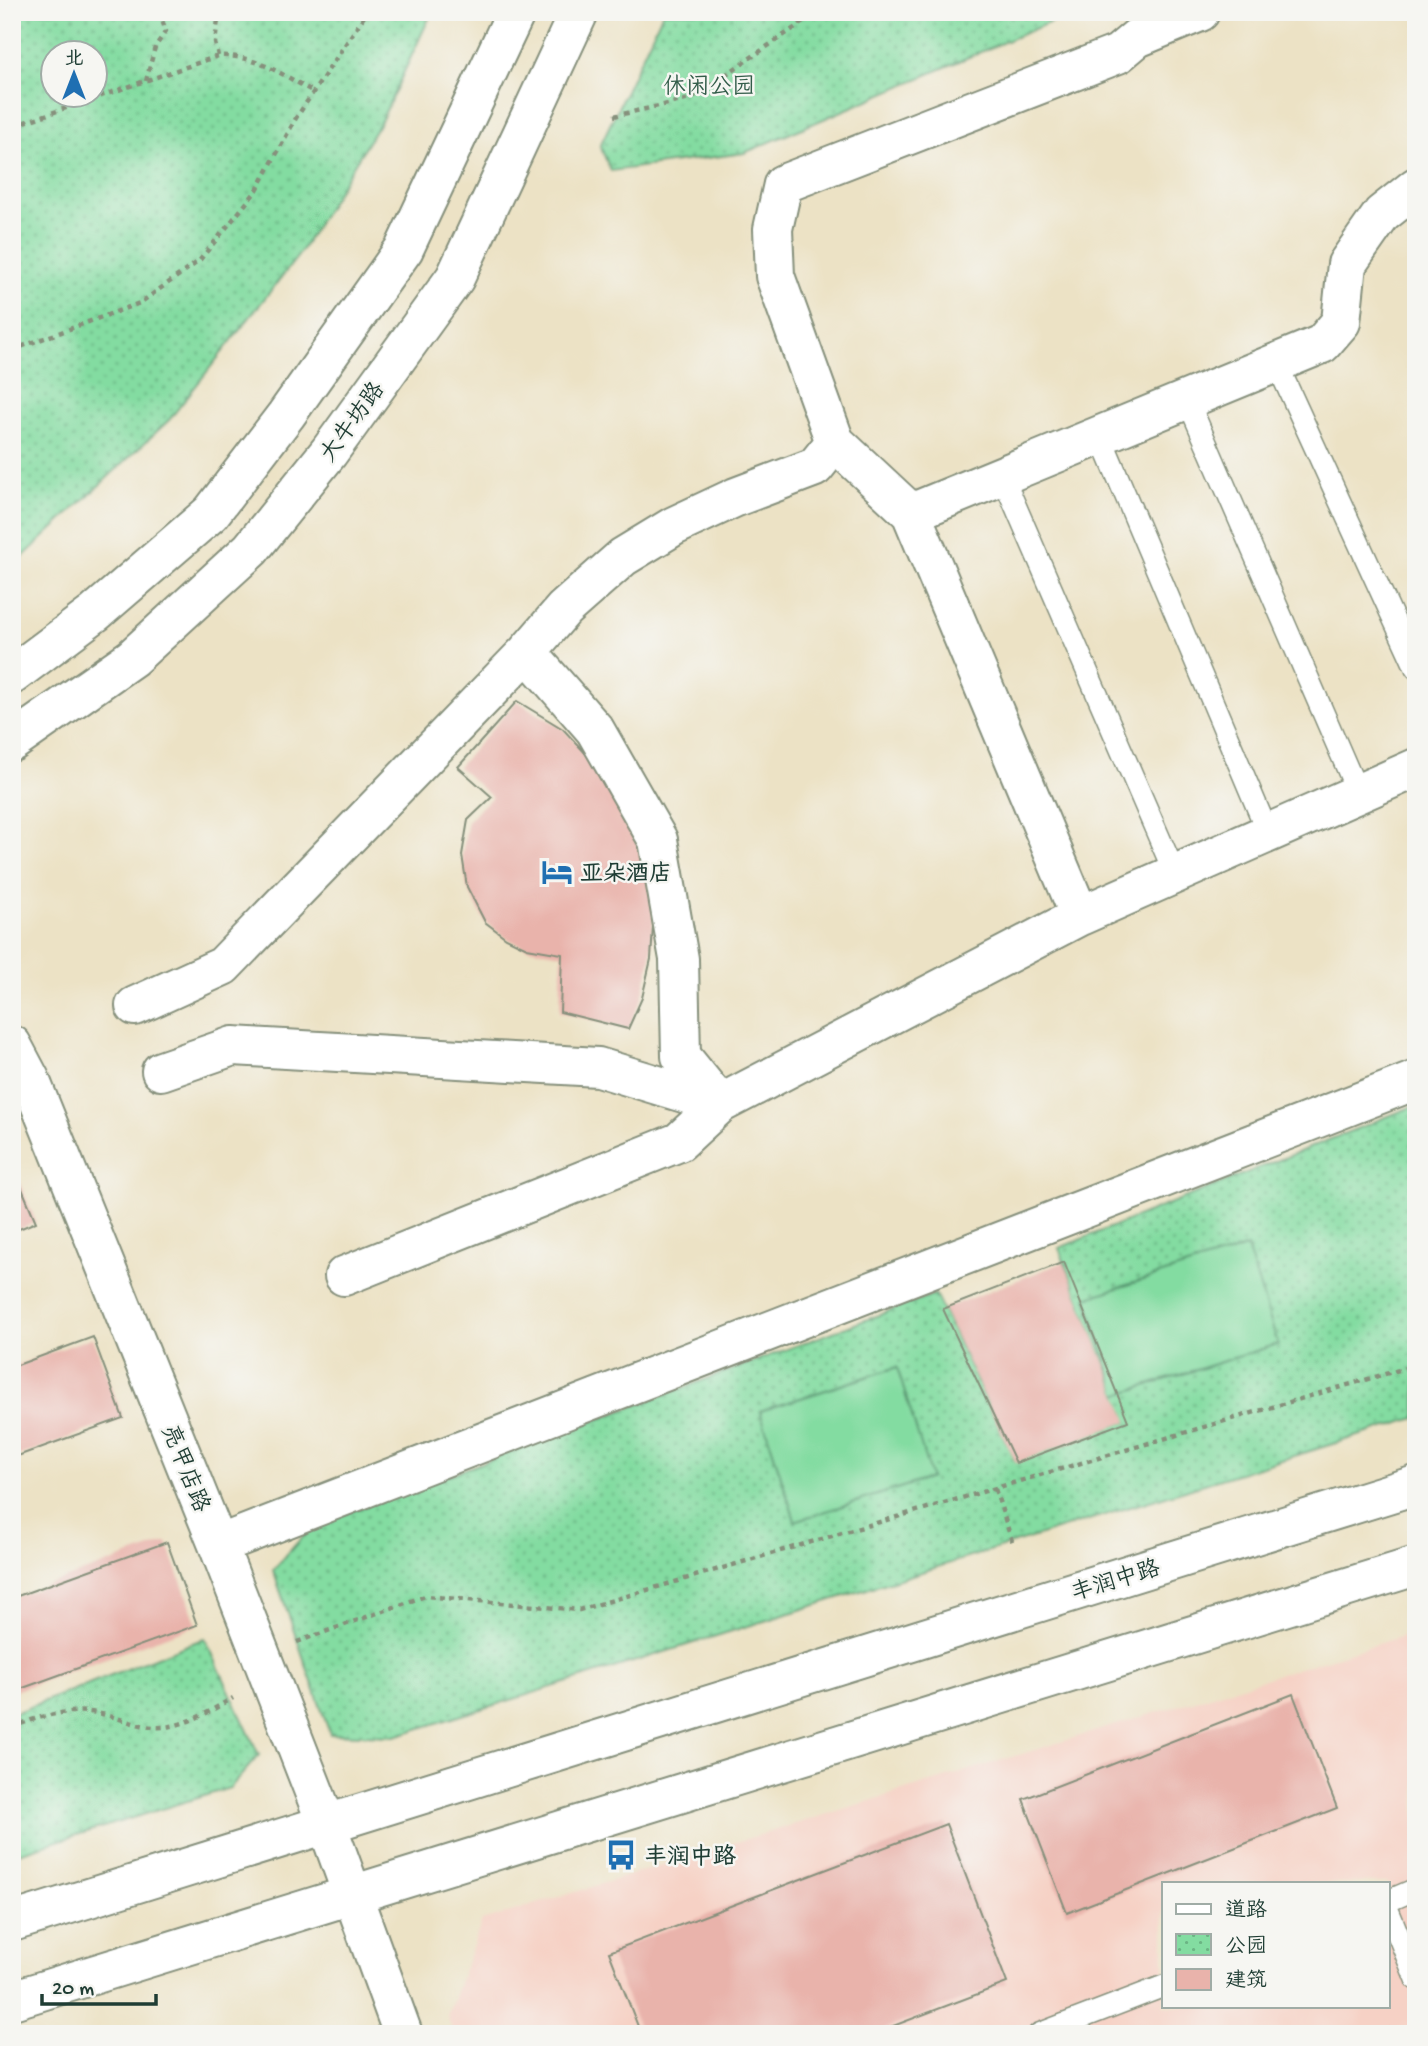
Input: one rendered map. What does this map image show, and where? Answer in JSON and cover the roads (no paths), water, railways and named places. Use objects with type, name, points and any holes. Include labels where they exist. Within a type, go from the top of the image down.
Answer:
[{"type":"street","points":[[12,675],[95,613],[211,513],[286,415],[404,249],[516,12]]},
{"type":"street","name":"大牛坊路","points":[[12,742],[132,658],[152,640],[251,549],[329,453],[454,278],[579,12]]},
{"type":"street","points":[[1080,916],[911,513],[835,442],[775,276],[773,229],[783,184],[1118,54],[1133,25],[1200,12]]},
{"type":"street","points":[[911,513],[1322,344],[1341,322],[1347,264],[1382,214],[1416,187]]},
{"type":"street","points":[[135,1006],[223,966],[527,652],[564,609],[623,557],[674,526],[736,497],[815,467],[835,442]]},
{"type":"street","points":[[527,652],[595,730],[657,840],[678,959],[681,1056],[720,1104]]},
{"type":"street","points":[[344,1276],[678,1142],[720,1104],[1080,916],[1416,768]]},
{"type":"street","name":"亮甲店路","points":[[12,1045],[30,1079],[218,1545],[327,1825],[403,2034]]},
{"type":"street","points":[[161,1071],[233,1046],[584,1066],[598,1067],[720,1104]]},
{"type":"street","points":[[218,1545],[1416,1080]]},
{"type":"street","name":"丰润中路","points":[[12,1922],[1416,1485]]},
{"type":"street","points":[[12,2000],[1416,1566]]},
{"type":"lane","points":[[1276,362],[1416,668]]},
{"type":"lane","points":[[1187,399],[1358,793]]},
{"type":"lane","points":[[1100,435],[1268,833]]},
{"type":"lane","points":[[1002,475],[1175,874]]},
{"type":"lane","points":[[1390,1900],[1416,1889]]},
{"type":"lane","points":[[1390,1915],[1416,1979]]},
{"type":"lane","points":[[1038,2034],[1162,1987]]},
{"type":"place","name":"亚朵酒店","points":[[557,872]]},
{"type":"place","name":"丰润中路","points":[[621,1855]]},
{"type":"park label","name":"休闲公园","points":[[709,85]]}]
